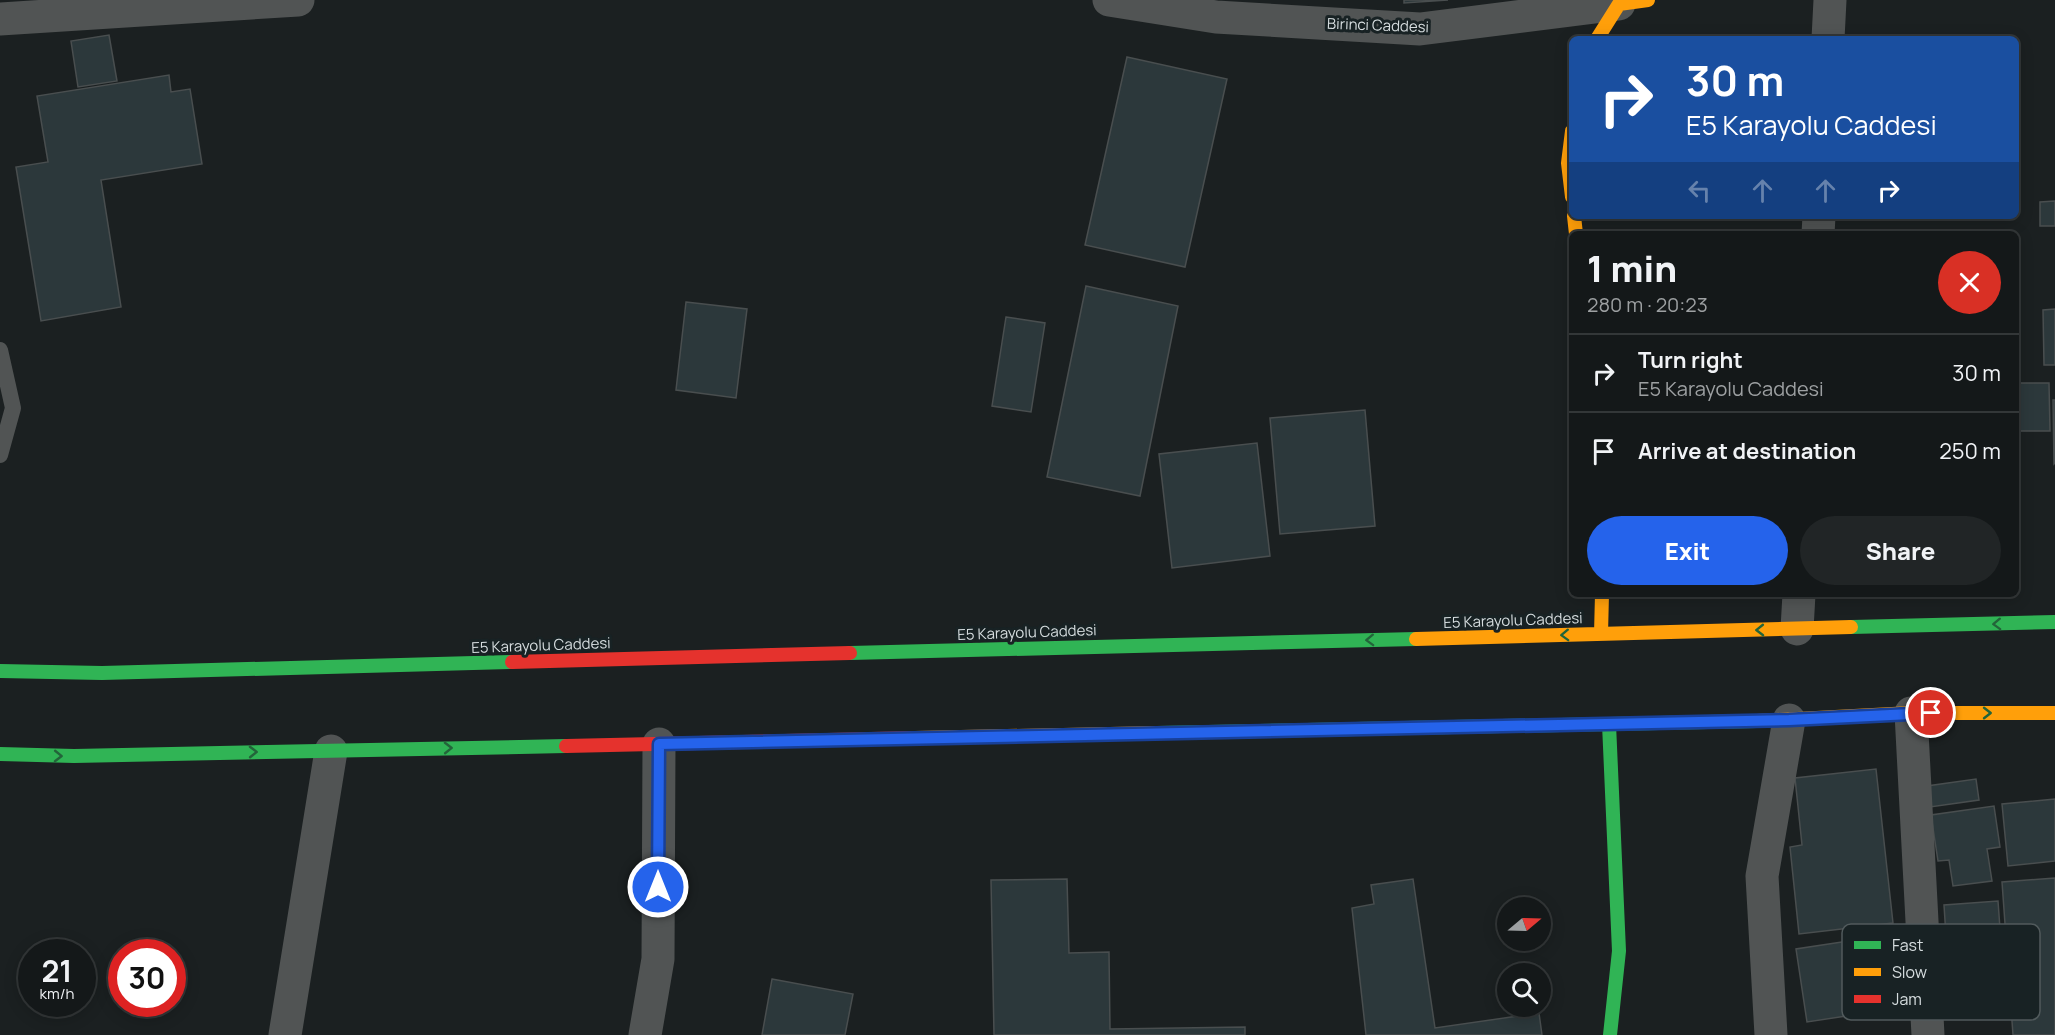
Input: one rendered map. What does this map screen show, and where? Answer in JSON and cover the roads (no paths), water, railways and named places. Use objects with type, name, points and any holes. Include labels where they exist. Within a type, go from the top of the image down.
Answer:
[{"type":"main road","points":[[1600,36],[1633,2]]},
{"type":"main road","points":[[1569,155],[1569,172]]},
{"type":"main road","points":[[1601,634],[1602,597]]},
{"type":"main road","name":"E5 Karayolu Caddesi","points":[[0,671],[102,673],[2055,622]]},
{"type":"main road","points":[[0,754],[75,756],[331,751],[1789,720],[1911,713],[2055,713]]},
{"type":"main road","points":[[1609,724],[1619,951],[1610,1035]]},
{"type":"street","points":[[0,19],[45,8],[298,0]]},
{"type":"street","name":"Birinci Caddesi","points":[[1109,0],[1216,16],[1420,29],[1633,2]]},
{"type":"street","points":[[1828,36],[1830,0]]},
{"type":"street","points":[[1797,629],[1799,597]]},
{"type":"street","points":[[1911,713],[1922,924]]},
{"type":"street","points":[[1771,1035],[1762,876],[1789,720]]},
{"type":"street","points":[[645,1035],[658,959],[659,744]]},
{"type":"street","points":[[285,1035],[331,751]]},
{"type":"street","points":[[1927,1020],[1928,1035]]},
{"type":"lane","points":[[0,350],[13,408],[0,455]]}]
